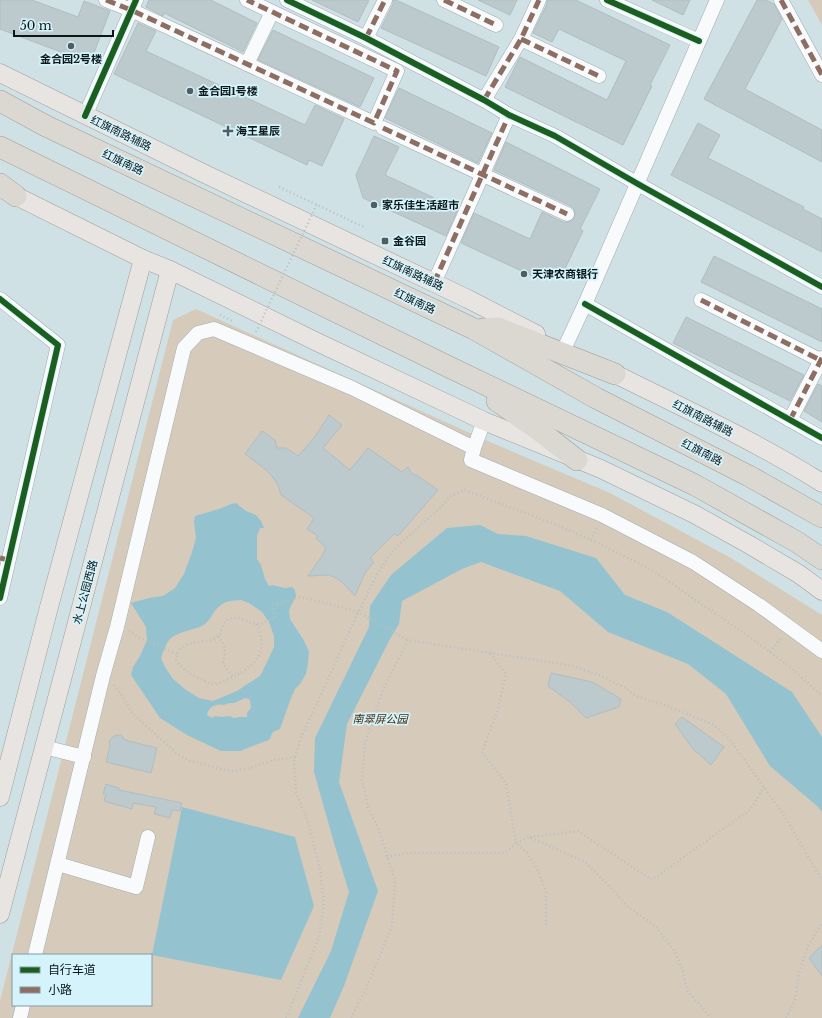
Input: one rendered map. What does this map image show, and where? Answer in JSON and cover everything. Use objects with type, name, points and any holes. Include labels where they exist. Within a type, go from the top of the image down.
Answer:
[{"type":"highway","name":"红旗南路","points":[[0,101],[46,126],[474,330],[596,398],[749,476],[822,517]]},
{"type":"highway","points":[[0,147],[447,366],[695,485],[797,542],[822,559]]},
{"type":"highway","points":[[474,330],[498,328],[615,374]]},
{"type":"highway","points":[[447,366],[536,428],[577,460]]},
{"type":"main road","name":"红旗南路辅路","points":[[0,73],[205,174],[475,302],[564,349],[689,410],[776,456],[822,483]]},
{"type":"main road","points":[[5,189],[143,259],[170,270],[484,421],[601,469],[694,514],[799,574],[822,591]]},
{"type":"main road","points":[[0,797],[51,600],[143,259]]},
{"type":"main road","name":"水上公园西路","points":[[0,914],[170,270]]},
{"type":"street","points":[[106,0],[133,5],[247,64],[374,122],[397,71],[247,0]]},
{"type":"street","points":[[287,0],[366,38],[484,100],[509,115],[555,136],[822,286]]},
{"type":"street","points":[[366,38],[385,0]]},
{"type":"street","points":[[444,0],[496,25]]},
{"type":"street","points":[[484,100],[521,39],[539,0]]},
{"type":"street","points":[[607,0],[699,41]]},
{"type":"street","points":[[564,349],[638,184],[717,0]]},
{"type":"street","points":[[781,0],[822,75]]},
{"type":"street","points":[[85,116],[133,5]]},
{"type":"street","points":[[247,64],[272,12]]},
{"type":"street","points":[[521,39],[599,76]]},
{"type":"street","points":[[434,283],[509,115]]},
{"type":"street","points":[[383,128],[567,214]]},
{"type":"street","points":[[0,299],[58,345],[0,598]]},
{"type":"street","points":[[701,300],[822,360],[790,420]]},
{"type":"street","points":[[585,304],[822,438]]},
{"type":"street","points":[[35,954],[119,619],[184,348],[198,333],[214,329],[352,388],[474,448]]},
{"type":"street","points":[[484,421],[471,460],[602,515],[686,559],[759,605],[822,651]]},
{"type":"street","points":[[44,747],[84,758]]},
{"type":"street","points":[[58,864],[136,887],[148,837]]},
{"type":"street","points":[[20,1018],[23,1006]]},
{"type":"path","points":[[279,187],[366,228]]},
{"type":"path","points":[[256,332],[317,204]]},
{"type":"path","points":[[286,1018],[319,937],[324,903],[320,869],[308,822],[296,792],[294,761],[301,737],[377,574],[394,549],[440,508],[450,496],[465,490],[572,531],[652,570],[754,640],[789,666],[822,696]]},
{"type":"path","points":[[257,624],[262,640],[259,655],[255,662],[244,671],[222,682],[210,684],[190,674],[176,660],[177,654],[181,648],[188,643],[211,639],[218,636],[222,632],[222,626],[227,619],[234,617],[242,618],[247,622],[257,624],[276,618],[272,606],[300,597],[358,612],[408,640],[573,666],[610,680],[636,696],[662,704],[714,725],[730,740],[783,814],[822,880]]},
{"type":"path","points":[[770,652],[789,628]]},
{"type":"path","points":[[218,636],[225,646],[223,664],[232,677]]},
{"type":"path","points":[[138,637],[177,654]]},
{"type":"path","points":[[351,1018],[365,991],[392,926],[395,881],[380,833],[368,807],[362,780],[365,743],[383,690],[408,640]]},
{"type":"path","points":[[490,653],[506,674],[498,710],[482,752],[506,783],[516,843],[528,852],[539,873],[546,893],[546,925]]},
{"type":"path","points":[[104,676],[112,683],[123,697],[132,713],[176,753],[190,761],[221,770],[232,771],[250,768],[273,760],[295,757]]},
{"type":"path","points":[[387,857],[408,853],[505,853],[516,843],[529,837],[578,831],[652,880],[751,809],[764,787]]},
{"type":"path","points":[[529,837],[585,862],[628,907],[654,925],[675,951],[688,990],[711,1018]]},
{"type":"path","points":[[786,1018],[795,1000],[799,974],[808,946],[822,923]]},
{"type":"green space","points":[[808,0],[822,0],[822,25]]},
{"type":"green space","name":"南翠屏公园","points":[[196,309],[483,439],[610,493],[731,558],[822,615],[822,1018],[0,1018],[0,1001],[173,320]]},
{"type":"water","points":[[236,503],[246,511],[256,515],[261,521],[264,528],[260,528],[257,536],[257,559],[261,565],[265,579],[269,586],[272,585],[285,588],[292,587],[295,590],[296,596],[289,610],[290,619],[309,651],[306,674],[295,689],[280,729],[273,732],[269,740],[240,751],[221,751],[187,735],[160,718],[131,675],[133,667],[147,640],[146,627],[131,603],[163,596],[175,588],[184,574],[196,538],[194,522],[195,516]],"holes":[[[241,600],[249,603],[262,612],[269,622],[274,636],[274,647],[260,676],[237,691],[213,701],[199,698],[186,690],[173,679],[165,667],[161,658],[166,645],[175,635],[204,625],[217,608],[223,604],[229,601]],[[246,698],[250,700],[251,708],[247,713],[247,717],[234,718],[229,716],[215,716],[212,718],[207,715],[213,706],[234,703]]]},
{"type":"water","points":[[480,525],[498,534],[526,536],[596,558],[625,595],[667,612],[792,692],[822,737],[822,812],[770,766],[726,694],[688,664],[608,632],[560,591],[481,562],[462,569],[402,601],[399,624],[347,724],[339,782],[378,891],[344,986],[330,1018],[298,1018],[331,951],[349,892],[314,772],[315,738],[369,627],[370,606],[391,575],[447,528]]},
{"type":"water","points":[[182,807],[295,837],[314,906],[281,980],[152,955]]},
{"type":"building","name":"金合园2号楼","points":[[0,0],[32,0],[78,17],[84,1],[110,11],[90,63],[0,29]]},
{"type":"building","points":[[149,0],[211,0],[257,23],[243,52],[164,13],[163,16],[146,7]]},
{"type":"building","points":[[312,0],[369,0],[358,22]]},
{"type":"building","points":[[393,0],[396,0],[499,47],[486,76],[381,28],[393,4]]},
{"type":"building","points":[[478,0],[517,0],[510,15]]},
{"type":"building","points":[[547,0],[576,0],[670,45],[623,145],[505,87],[520,57],[607,100],[626,61],[559,29],[552,42],[533,33],[547,4]]},
{"type":"building","points":[[652,0],[690,0],[683,15]]},
{"type":"building","points":[[757,0],[766,0],[774,4],[782,19],[745,89],[822,130],[822,162],[704,99]]},
{"type":"building","name":"金合园1号楼","points":[[138,23],[156,31],[146,51],[305,125],[315,105],[344,119],[322,166],[309,160],[307,165],[114,74]]},
{"type":"building","points":[[273,30],[374,78],[360,107],[258,60]]},
{"type":"building","points":[[399,88],[492,133],[478,163],[385,118]]},
{"type":"building","points":[[698,123],[720,135],[708,158],[804,207],[803,209],[822,219],[822,252],[671,175]]},
{"type":"building","points":[[374,136],[399,147],[385,175],[458,209],[446,236],[363,198],[356,175]]},
{"type":"building","points":[[506,142],[600,189],[580,229],[583,231],[562,275],[539,279],[461,243],[474,213],[530,239],[542,212],[563,222],[572,221],[575,217],[574,209],[571,206],[494,170]]},
{"type":"building","points":[[714,256],[822,309],[822,342],[701,282]]},
{"type":"building","points":[[686,317],[804,375],[790,401],[673,343]]},
{"type":"building","points":[[818,384],[822,386],[822,422],[804,411]]},
{"type":"building","points":[[329,415],[342,425],[323,448],[350,470],[368,448],[402,472],[408,467],[412,474],[416,475],[438,490],[398,536],[394,534],[370,558],[374,562],[365,573],[355,596],[343,583],[329,575],[308,576],[326,548],[316,538],[318,536],[307,529],[314,518],[281,495],[278,485],[272,476],[245,454],[262,431],[275,440],[277,448],[286,448],[298,456],[314,438]]},
{"type":"building","points":[[551,673],[592,682],[621,699],[619,707],[586,718],[570,702],[548,686]]},
{"type":"building","points":[[682,717],[724,747],[711,765],[693,749],[675,724]]},
{"type":"building","points":[[121,735],[125,740],[157,748],[151,773],[106,762],[110,746],[109,741],[114,736]]},
{"type":"building","points":[[106,784],[119,788],[119,790],[182,803],[180,811],[172,810],[170,818],[154,814],[156,807],[133,803],[132,809],[104,801],[106,794],[103,794]]},
{"type":"building","points":[[822,945],[822,976],[809,958]]},
{"type":"marked path","points":[[106,0],[131,10],[374,123],[397,71],[247,0]]},
{"type":"marked path","points":[[366,38],[385,0]]},
{"type":"marked path","points":[[444,0],[496,25]]},
{"type":"marked path","points":[[484,100],[521,39],[539,0]]},
{"type":"marked path","points":[[781,0],[822,75]]},
{"type":"marked path","points":[[521,39],[599,76]]},
{"type":"marked path","points":[[434,283],[509,115]]},
{"type":"marked path","points":[[383,128],[567,214]]},
{"type":"marked path","points":[[701,300],[822,361]]},
{"type":"marked path","points":[[790,420],[822,358]]},
{"type":"marked path","points":[[0,558],[8,560]]},
{"type":"cycle path","points":[[85,116],[136,0]]},
{"type":"cycle path","points":[[287,0],[366,38],[484,100],[509,115],[555,136],[822,287]]},
{"type":"cycle path","points":[[607,0],[699,41]]},
{"type":"cycle path","points":[[0,299],[58,345],[0,598]]},
{"type":"cycle path","points":[[585,304],[822,438]]},
{"type":"place","name":"金合园2号楼","points":[[71,46]]},
{"type":"place","name":"金合园1号楼","points":[[190,91]]},
{"type":"place","name":"海王星辰","points":[[228,131]]},
{"type":"place","name":"家乐佳生活超市","points":[[374,205]]},
{"type":"place","name":"金谷园","points":[[385,241]]},
{"type":"place","name":"天津农商银行","points":[[524,274]]}]
